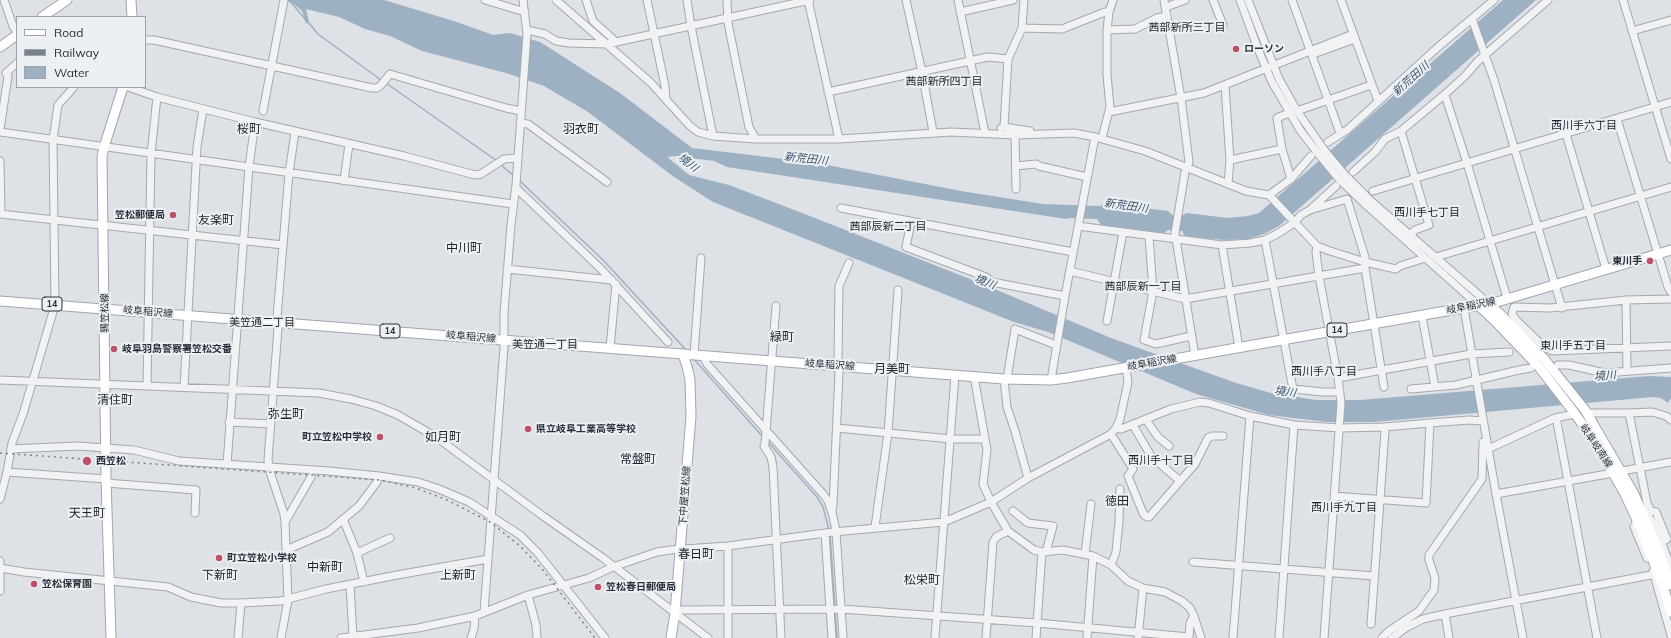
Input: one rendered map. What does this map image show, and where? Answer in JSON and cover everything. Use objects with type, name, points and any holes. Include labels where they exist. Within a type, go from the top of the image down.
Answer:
[{"type":"main road","points":[[43,16],[67,0]]},
{"type":"main road","points":[[131,0],[132,16]]},
{"type":"main road","points":[[0,47],[16,36]]},
{"type":"main road","name":"鶉笠松線","points":[[111,638],[106,481],[102,157],[123,88]]},
{"type":"main road","name":"岐阜稲沢線","points":[[0,301],[1005,379],[1051,380],[1127,368],[1488,303],[1671,250]]},
{"type":"main road","name":"岐阜岐南線","points":[[1488,303],[1528,342],[1556,380],[1574,412],[1618,472],[1639,504],[1668,583],[1671,612]]},
{"type":"main road","name":"岐阜岐南線","points":[[1478,305],[1556,380],[1586,412],[1618,472],[1637,520],[1668,583]]},
{"type":"main road","name":"下中屋笠松線","points":[[671,638],[681,550],[691,416],[689,375],[692,355]]},
{"type":"street","points":[[4,0],[16,30]]},
{"type":"street","points":[[263,111],[284,0]]},
{"type":"street","points":[[485,0],[525,12]]},
{"type":"street","points":[[484,612],[504,340],[507,269],[516,187],[524,83],[527,32],[523,0]]},
{"type":"street","points":[[556,0],[611,43],[650,82],[690,126],[698,132],[713,136],[756,139],[838,139],[933,132],[1015,135],[1069,132],[1098,138],[1160,156],[1246,191],[1271,197],[1317,246],[1365,265],[1396,269],[1400,266],[1425,258]]},
{"type":"street","points":[[586,0],[593,21],[612,38],[611,43]]},
{"type":"street","points":[[647,0],[665,86],[666,99]]},
{"type":"street","points":[[687,0],[713,136]]},
{"type":"street","points":[[727,0],[727,19],[749,127],[756,139]]},
{"type":"street","points":[[527,32],[545,34],[556,41],[569,43],[611,43],[727,19],[808,0],[838,139]]},
{"type":"street","points":[[906,0],[922,72],[933,132]]},
{"type":"street","points":[[958,0],[989,133]]},
{"type":"street","points":[[960,12],[1013,0]]},
{"type":"street","points":[[1004,127],[1008,59],[1022,28],[1024,0]]},
{"type":"street","points":[[1051,380],[1056,344],[1087,177],[1098,138],[1109,112],[1107,30],[1109,12],[1113,0]]},
{"type":"street","points":[[1185,0],[1165,3],[1181,98],[1189,162],[1185,172],[1175,236],[1191,336],[1191,356]]},
{"type":"street","points":[[1214,0],[1222,25]]},
{"type":"street","points":[[1240,0],[1289,113],[1342,177],[1425,258],[1478,305]]},
{"type":"street","points":[[1248,0],[1270,68],[1322,153]]},
{"type":"street","points":[[1292,0],[1340,133]]},
{"type":"street","points":[[1340,0],[1378,101]]},
{"type":"street","points":[[1328,142],[1340,133],[1347,130],[1438,47],[1473,21],[1494,0]]},
{"type":"street","points":[[1353,172],[1375,152],[1385,139],[1401,131],[1444,95],[1485,54],[1548,0]]},
{"type":"street","points":[[1623,0],[1671,159]]},
{"type":"street","points":[[1022,28],[1062,29],[1109,12]]},
{"type":"street","points":[[1107,30],[1135,29],[1157,18],[1167,16]]},
{"type":"street","points":[[1632,31],[1671,20]]},
{"type":"street","points":[[1473,21],[1485,54],[1562,308]]},
{"type":"street","points":[[1109,112],[1204,93],[1311,52],[1316,53],[1354,37]]},
{"type":"street","points":[[146,40],[154,40],[372,88],[377,88],[381,85],[390,74],[521,111]]},
{"type":"street","points":[[828,92],[988,57],[1008,59]]},
{"type":"street","points":[[16,64],[6,73],[8,76],[0,131],[53,140],[101,145],[104,147],[150,154],[513,204]]},
{"type":"street","points":[[650,82],[665,86]]},
{"type":"street","points":[[1297,111],[1371,84]]},
{"type":"street","points":[[1225,86],[1230,160],[1228,184]]},
{"type":"street","points":[[0,499],[11,449],[55,305],[53,140],[58,105],[73,88]]},
{"type":"street","points":[[131,88],[157,97],[203,109],[475,175],[481,174],[504,159],[518,158]]},
{"type":"street","points":[[1444,95],[1467,163],[1507,298]]},
{"type":"street","points":[[147,386],[150,154],[157,97]]},
{"type":"street","points":[[1373,191],[1671,102]]},
{"type":"street","points":[[184,387],[196,160],[203,109]]},
{"type":"street","points":[[1289,113],[1277,118],[1282,149],[1291,179]]},
{"type":"street","points":[[1617,119],[1668,287],[1671,292]]},
{"type":"street","points":[[227,464],[249,167],[255,122]]},
{"type":"street","points":[[520,122],[528,124],[607,182]]},
{"type":"street","points":[[989,133],[1004,127],[1034,131],[1039,134]]},
{"type":"street","points":[[1401,131],[1414,179],[1429,225],[1415,230],[1410,235]]},
{"type":"street","points":[[281,638],[288,600],[286,522],[268,467],[268,460],[283,245],[289,173],[295,132]]},
{"type":"street","points":[[1566,134],[1606,269]]},
{"type":"street","points":[[1015,135],[1016,189]]},
{"type":"street","points":[[344,181],[349,144]]},
{"type":"street","points":[[1230,160],[1282,149]]},
{"type":"street","points":[[1271,197],[1291,179],[1311,156]]},
{"type":"street","points":[[0,161],[0,214],[283,245]]},
{"type":"street","points":[[1016,166],[1036,164],[1087,177]]},
{"type":"street","points":[[1342,177],[1488,303]]},
{"type":"street","points":[[1310,210],[1336,186]]},
{"type":"street","points":[[516,187],[614,282],[668,342]]},
{"type":"street","points":[[1436,257],[1538,227],[1589,210],[1671,187]]},
{"type":"street","points":[[1079,224],[1149,236],[1175,236],[1222,245],[1250,243],[1265,240],[1310,210],[1347,199],[1365,257],[1384,387]]},
{"type":"street","points":[[841,208],[1073,252]]},
{"type":"street","points":[[911,222],[906,247],[986,276],[992,282],[1065,296]]},
{"type":"street","points":[[1107,321],[1123,232]]},
{"type":"street","points":[[1149,236],[1153,291],[1144,340],[1156,344],[1191,336]]},
{"type":"street","points":[[1265,240],[1293,389],[1340,393]]},
{"type":"street","points":[[1222,245],[1239,348]]},
{"type":"street","points":[[1317,246],[1316,252],[1340,393],[1340,428],[1324,638]]},
{"type":"street","points":[[701,258],[692,355],[707,364],[823,494],[832,510]]},
{"type":"street","points":[[832,638],[830,532],[833,505],[836,428],[839,286],[849,263]]},
{"type":"street","points":[[1070,271],[1185,299],[1320,276],[1365,265]]},
{"type":"street","points":[[507,269],[614,282]]},
{"type":"street","points":[[610,348],[614,282]]},
{"type":"street","points":[[875,527],[888,433],[898,290]]},
{"type":"street","points":[[1671,299],[1626,300],[1562,308],[1514,307],[1512,314],[1516,320],[1543,346],[1552,351],[1671,346]]},
{"type":"street","points":[[1626,300],[1627,371]]},
{"type":"street","points":[[776,306],[764,446],[771,457],[773,468],[781,638]]},
{"type":"street","points":[[1464,308],[1482,419],[1523,638]]},
{"type":"street","points":[[1422,316],[1435,387]]},
{"type":"street","points":[[1028,478],[1007,407],[1005,379],[1015,329],[1056,344]]},
{"type":"street","points":[[1338,378],[1471,354],[1509,352]]},
{"type":"street","points":[[1558,365],[1569,365],[1605,373],[1671,368]]},
{"type":"street","points":[[1114,431],[1120,419],[1128,382],[1127,368]]},
{"type":"street","points":[[1411,389],[1476,383],[1519,370],[1531,368]]},
{"type":"street","points":[[935,638],[955,375]]},
{"type":"street","points":[[974,376],[987,450],[983,484],[991,502],[1008,531],[1034,550],[1044,552],[1063,550],[1093,556],[1111,565],[1128,581],[1143,588],[1165,592],[1182,600],[1190,608],[1194,616],[1200,638]]},
{"type":"street","points":[[0,380],[319,393],[351,399],[376,406],[398,415],[436,437],[603,558],[708,638]]},
{"type":"street","points":[[350,585],[348,637],[418,628],[475,616],[528,595],[602,573],[613,567],[657,552],[728,546],[875,527],[922,525],[944,522],[991,502],[1028,478],[1114,431],[1146,420],[1171,409],[1200,402],[1250,416],[1294,425],[1340,428],[1482,419]]},
{"type":"street","points":[[1488,449],[1555,418],[1574,412]]},
{"type":"street","points":[[1586,412],[1652,412],[1666,416],[1671,420]]},
{"type":"street","points":[[1629,413],[1647,503],[1651,511],[1656,512],[1667,539],[1661,542]]},
{"type":"street","points":[[1233,638],[1250,416]]},
{"type":"street","points":[[1146,420],[1158,437],[1168,446]]},
{"type":"street","points":[[229,422],[271,424]]},
{"type":"street","points":[[1557,422],[1597,638]]},
{"type":"street","points":[[1334,496],[1426,503],[1430,423]]},
{"type":"street","points":[[1133,425],[1151,456],[1180,481]]},
{"type":"street","points":[[1279,638],[1294,425]]},
{"type":"street","points":[[1371,624],[1385,431],[1384,426]]},
{"type":"street","points":[[836,428],[951,439],[985,440]]},
{"type":"street","points":[[1114,431],[1133,469],[1128,476],[1145,516],[1151,516],[1195,464],[1208,438],[1212,436],[1223,436]]},
{"type":"street","points":[[1382,638],[1419,611],[1434,590],[1435,578],[1429,560],[1429,555],[1482,479],[1483,442],[1486,439]]},
{"type":"street","points":[[11,449],[78,446],[134,450],[178,461],[408,479],[439,488],[469,502],[525,540],[538,553],[605,638]]},
{"type":"street","points":[[1496,494],[1671,462]]},
{"type":"street","points":[[7,472],[196,490],[195,513]]},
{"type":"street","points":[[286,522],[311,477]]},
{"type":"street","points":[[286,550],[323,536],[359,506],[377,482]]},
{"type":"street","points":[[1111,565],[1116,552],[1120,489]]},
{"type":"street","points":[[1085,554],[1090,504]]},
{"type":"street","points":[[1639,504],[1655,525],[1671,570]]},
{"type":"street","points":[[1013,511],[1028,523],[1053,526],[1044,552],[1036,638]]},
{"type":"street","points":[[343,520],[357,553],[364,582]]},
{"type":"street","points":[[1637,520],[1634,527],[1655,574],[1671,634]]},
{"type":"street","points":[[986,638],[993,542],[996,537],[1008,531]]},
{"type":"street","points":[[830,532],[841,609],[843,638]]},
{"type":"street","points":[[357,553],[390,538]]},
{"type":"street","points":[[728,546],[728,638]]},
{"type":"street","points":[[1087,638],[1093,556]]},
{"type":"street","points":[[0,591],[0,566],[24,572],[168,587],[191,597],[221,603],[241,604],[288,600],[397,575],[488,560]]},
{"type":"street","points":[[1193,562],[1374,576]]},
{"type":"street","points":[[1392,638],[1407,627],[1423,619],[1655,574]]},
{"type":"street","points":[[1138,635],[1143,588]]},
{"type":"street","points":[[528,595],[536,625],[537,638]]},
{"type":"street","points":[[238,638],[241,604]]},
{"type":"street","points":[[675,613],[680,610],[841,609],[1037,623],[1138,635],[1189,637],[1190,623],[1194,616]]},
{"type":"street","points":[[1445,614],[1449,638]]},
{"type":"street","points":[[471,638],[474,629],[475,616]]},
{"type":"water","name":"新荒田川","points":[[285,0],[384,0],[457,22],[493,35],[510,33],[540,42],[620,93],[692,148],[817,163],[961,191],[1043,204],[1100,206],[1105,203],[1168,211],[1172,215],[1181,216],[1187,213],[1228,218],[1248,216],[1259,213],[1503,0],[1536,0],[1279,226],[1264,234],[1248,239],[1224,240],[1185,236],[1182,231],[1168,230],[1164,233],[1101,225],[1097,219],[1066,219],[727,167],[714,161],[675,156],[667,157],[689,175],[729,185],[985,285],[1111,338],[1236,383],[1271,393],[1316,400],[1360,400],[1649,376],[1671,377],[1671,398],[1668,403],[1661,398],[1653,397],[1374,422],[1327,422],[1269,415],[1196,394],[1048,332],[1014,322],[713,202],[674,177],[588,112],[544,86],[506,73],[422,51],[390,36],[365,29],[339,17],[306,9],[309,21],[306,24],[302,11],[295,5]]},
{"type":"waterway","points":[[289,0],[305,19]]},
{"type":"waterway","points":[[308,22],[318,34],[381,80]]},
{"type":"waterway","points":[[386,83],[497,161]]},
{"type":"waterway","points":[[500,164],[514,176]]},
{"type":"waterway","points":[[520,181],[604,261],[687,351]]},
{"type":"waterway","points":[[693,358],[762,436]]},
{"type":"waterway","points":[[768,442],[817,497],[823,507],[829,530]]},
{"type":"waterway","points":[[830,534],[835,606]]},
{"type":"waterway","points":[[835,612],[837,638]]},
{"type":"railway","points":[[0,453],[379,480],[416,488],[447,500],[490,522],[520,546],[543,570],[595,638]]},
{"type":"place","name":"ローソン","points":[[1236,49]]},
{"type":"place","name":"笠松郵便局","points":[[173,215]]},
{"type":"place","name":"東川手","points":[[1650,261]]},
{"type":"place","name":"岐阜羽島警察署笠松交番","points":[[114,349]]},
{"type":"place","name":"県立岐阜工業高等学校","points":[[528,429]]},
{"type":"place","name":"町立笠松中学校","points":[[380,437]]},
{"type":"place","name":"西笠松","points":[[87,461]]},
{"type":"place","name":"町立笠松小学校","points":[[219,558]]},
{"type":"place","name":"笠松保育園","points":[[34,584]]},
{"type":"place","name":"笠松春日郵便局","points":[[598,587]]},
{"type":"district","name":"茜部新所三丁目","points":[[1187,28]]},
{"type":"district","name":"茜部新所四丁目","points":[[944,82]]},
{"type":"district","name":"西川手六丁目","points":[[1584,126]]},
{"type":"district","name":"桜町","points":[[249,129]]},
{"type":"district","name":"羽衣町","points":[[581,129]]},
{"type":"district","name":"西川手七丁目","points":[[1427,213]]},
{"type":"district","name":"友楽町","points":[[216,220]]},
{"type":"district","name":"茜部辰新二丁目","points":[[888,227]]},
{"type":"district","name":"中川町","points":[[464,248]]},
{"type":"district","name":"茜部辰新一丁目","points":[[1143,287]]},
{"type":"district","name":"美笠通二丁目","points":[[262,323]]},
{"type":"district","name":"緑町","points":[[782,337]]},
{"type":"district","name":"美笠通一丁目","points":[[545,345]]},
{"type":"district","name":"東川手五丁目","points":[[1573,346]]},
{"type":"district","name":"月美町","points":[[892,369]]},
{"type":"district","name":"西川手八丁目","points":[[1324,372]]},
{"type":"district","name":"清住町","points":[[115,400]]},
{"type":"district","name":"弥生町","points":[[286,414]]},
{"type":"district","name":"如月町","points":[[443,437]]},
{"type":"district","name":"常盤町","points":[[638,459]]},
{"type":"district","name":"西川手十丁目","points":[[1161,461]]},
{"type":"district","name":"徳田","points":[[1117,501]]},
{"type":"district","name":"西川手九丁目","points":[[1344,508]]},
{"type":"district","name":"天王町","points":[[87,513]]},
{"type":"district","name":"春日町","points":[[696,554]]},
{"type":"district","name":"中新町","points":[[325,567]]},
{"type":"district","name":"下新町","points":[[220,575]]},
{"type":"district","name":"上新町","points":[[458,575]]},
{"type":"district","name":"松栄町","points":[[922,580]]},
{"type":"water label","name":"境川","points":[[688,163]]},
{"type":"water label","name":"境川","points":[[985,282]]},
{"type":"water label","name":"境川","points":[[1605,376]]},
{"type":"water label","name":"境川","points":[[1285,392]]}]
